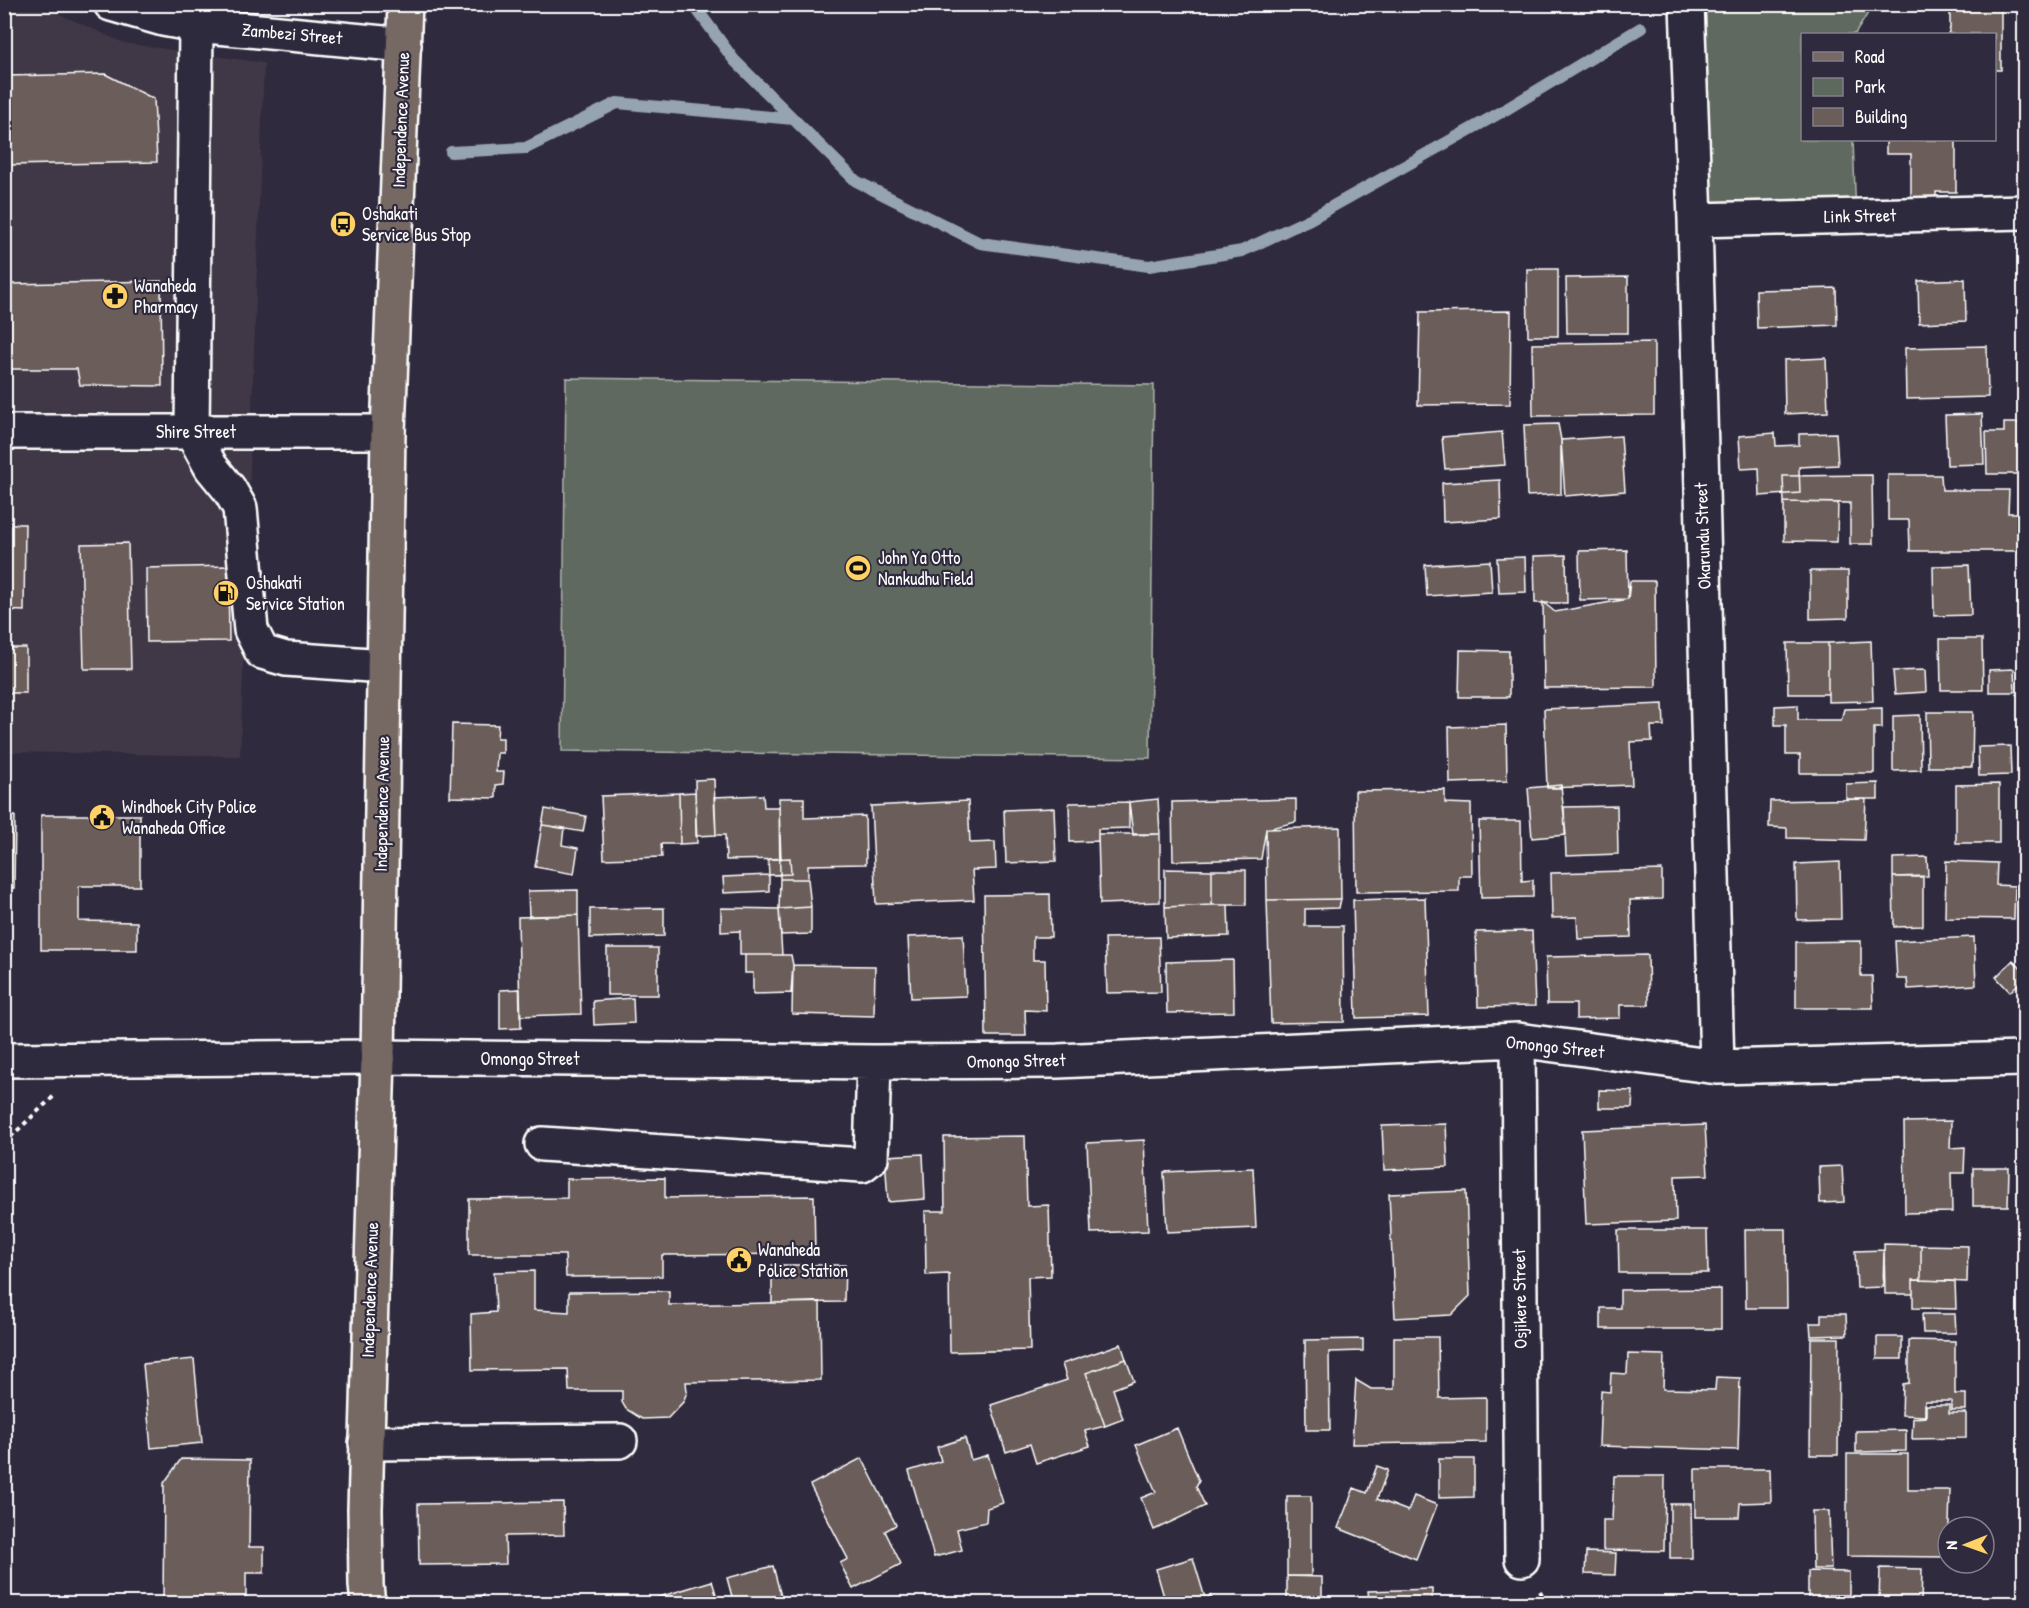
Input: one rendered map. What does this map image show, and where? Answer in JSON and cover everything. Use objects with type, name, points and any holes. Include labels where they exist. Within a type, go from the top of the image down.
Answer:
[{"type":"main road","name":"Independence Avenue","points":[[368,1604],[365,1509],[366,1443],[378,1057],[388,432],[405,4]]},
{"type":"street","name":"Zambezi Street","points":[[111,4],[163,19],[196,25],[404,45]]},
{"type":"street","name":"Okarundu Street","points":[[1687,4],[1695,220],[1717,1067]]},
{"type":"street","points":[[196,25],[192,432],[211,467],[229,489],[240,508],[251,630],[262,652],[286,659],[384,666]]},
{"type":"street","name":"Link Street","points":[[1695,220],[2025,212]]},
{"type":"street","name":"Shire Street","points":[[4,432],[388,432]]},
{"type":"street","name":"Omongo Street","points":[[4,1060],[378,1057],[874,1062],[1058,1061],[1518,1040],[1717,1067],[2025,1059]]},
{"type":"street","name":"Osjikere Street","points":[[1518,1040],[1522,1559]]},
{"type":"street","points":[[542,1143],[862,1166],[871,1158],[874,1062]]},
{"type":"street","points":[[366,1443],[620,1441]]},
{"type":"path","points":[[4,1143],[94,1060]]},
{"type":"shaded area","points":[[4,5],[39,5],[124,43],[264,63],[240,756],[5,752]]},
{"type":"green space","points":[[1687,5],[1873,5],[1856,33],[1801,33],[1801,141],[1853,141],[1856,216],[1695,220]]},
{"type":"green space","name":"John Ya Otto Nankudhu Field","points":[[566,378],[1154,385],[1150,758],[562,751]]},
{"type":"building","points":[[1950,4],[2001,4],[2001,70],[1996,70],[1996,33],[1948,33]]},
{"type":"building","points":[[105,74],[154,99],[157,162],[8,165],[10,284],[161,281],[162,386],[80,385],[77,369],[4,369],[4,76]]},
{"type":"building","points":[[1886,141],[1956,141],[1956,192],[1936,192],[1936,203],[1911,203],[1911,154],[1886,154]]},
{"type":"building","points":[[1527,269],[1558,269],[1558,336],[1528,336]]},
{"type":"building","points":[[1628,277],[1628,333],[1567,333],[1566,278]]},
{"type":"building","points":[[1965,279],[1966,321],[1919,323],[1918,281]]},
{"type":"building","points":[[1836,288],[1837,325],[1757,328],[1756,290]]},
{"type":"building","points":[[1511,311],[1510,404],[1418,405],[1420,312]]},
{"type":"building","points":[[1654,342],[1654,415],[1533,416],[1532,344]]},
{"type":"building","points":[[1987,346],[1988,397],[1906,399],[1905,348]]},
{"type":"building","points":[[1826,358],[1828,412],[1785,414],[1784,360]]},
{"type":"building","points":[[1982,414],[1984,464],[1947,465],[1945,415]]},
{"type":"building","points":[[2004,423],[2023,423],[2024,474],[1987,474],[1986,432],[2004,432]]},
{"type":"building","points":[[1558,424],[1561,440],[1561,494],[1527,496],[1524,425]]},
{"type":"building","points":[[1502,432],[1505,465],[1445,469],[1442,437]]},
{"type":"building","points":[[1775,433],[1776,446],[1799,445],[1799,434],[1836,433],[1838,465],[1799,467],[1800,493],[1760,496],[1759,468],[1741,469],[1739,436]]},
{"type":"building","points":[[1621,436],[1625,491],[1565,496],[1561,440]]},
{"type":"building","points":[[1872,475],[1873,544],[1850,544],[1850,503],[1784,502],[1783,476]]},
{"type":"building","points":[[1888,475],[1941,475],[1942,490],[2009,490],[2008,513],[2022,513],[2022,551],[1910,551],[1909,520],[1888,520]]},
{"type":"building","points":[[1500,480],[1501,519],[1443,522],[1442,483]]},
{"type":"building","points":[[1784,502],[1838,503],[1837,542],[1784,541]]},
{"type":"building","points":[[4,524],[25,524],[24,611],[4,610]]},
{"type":"building","points":[[128,543],[131,669],[84,669],[81,544]]},
{"type":"building","points":[[1627,550],[1628,599],[1580,600],[1579,551]]},
{"type":"building","points":[[1566,555],[1567,603],[1535,603],[1534,556]]},
{"type":"building","points":[[1525,557],[1526,592],[1499,593],[1497,558]]},
{"type":"building","points":[[1490,561],[1492,592],[1427,596],[1425,565]]},
{"type":"building","points":[[1969,565],[1971,615],[1934,616],[1933,566]]},
{"type":"building","points":[[228,566],[229,641],[147,642],[146,568]]},
{"type":"building","points":[[1810,571],[1848,571],[1848,618],[1810,619]]},
{"type":"building","points":[[1630,581],[1655,581],[1656,687],[1544,688],[1543,602],[1555,612],[1628,599]]},
{"type":"building","points":[[1940,639],[1982,639],[1983,690],[1941,690]]},
{"type":"building","points":[[1871,641],[1873,701],[1828,702],[1828,643]]},
{"type":"building","points":[[1787,643],[1828,643],[1828,694],[1788,694]]},
{"type":"building","points":[[4,648],[26,648],[26,693],[4,693]]},
{"type":"building","points":[[1460,650],[1509,651],[1509,697],[1459,697]]},
{"type":"building","points":[[2014,669],[2015,692],[1989,692],[1989,670]]},
{"type":"building","points":[[1925,670],[1926,692],[1895,694],[1893,671]]},
{"type":"building","points":[[1663,704],[1664,726],[1651,726],[1652,741],[1630,742],[1632,785],[1547,788],[1544,709]]},
{"type":"building","points":[[1798,705],[1798,720],[1841,720],[1844,709],[1882,708],[1882,728],[1874,728],[1874,773],[1800,773],[1800,755],[1786,755],[1786,725],[1775,725],[1775,706]]},
{"type":"building","points":[[1927,712],[1973,712],[1972,767],[1928,767]]},
{"type":"building","points":[[1920,715],[1921,770],[1893,771],[1893,716]]},
{"type":"building","points":[[452,724],[498,725],[497,738],[503,738],[503,753],[497,753],[496,772],[504,772],[503,784],[496,785],[496,798],[450,797]]},
{"type":"building","points":[[1506,725],[1507,781],[1450,783],[1449,727]]},
{"type":"building","points":[[2010,746],[2011,775],[1979,776],[1978,747]]},
{"type":"building","points":[[714,779],[716,835],[696,836],[695,780]]},
{"type":"building","points":[[1878,783],[1878,799],[1846,799],[1846,784]]},
{"type":"building","points":[[1999,784],[1999,843],[1956,843],[1956,785]]},
{"type":"building","points":[[1561,785],[1566,835],[1532,838],[1528,788]]},
{"type":"building","points":[[1445,790],[1445,803],[1471,804],[1472,876],[1459,876],[1459,891],[1356,892],[1355,791]]},
{"type":"building","points":[[695,792],[697,843],[680,844],[679,793]]},
{"type":"building","points":[[679,793],[680,844],[661,844],[662,857],[604,859],[601,796]]},
{"type":"building","points":[[763,795],[764,807],[779,807],[781,859],[726,860],[725,835],[716,835],[714,797]]},
{"type":"building","points":[[779,798],[804,798],[804,818],[865,816],[866,864],[808,865],[808,879],[780,879]]},
{"type":"building","points":[[1158,799],[1160,834],[1133,835],[1129,802]]},
{"type":"building","points":[[1296,799],[1296,822],[1266,829],[1261,859],[1173,861],[1172,802]]},
{"type":"building","points":[[1866,799],[1864,840],[1787,838],[1787,828],[1769,827],[1770,801]]},
{"type":"building","points":[[968,801],[970,843],[995,842],[996,869],[972,870],[974,900],[876,904],[871,806]]},
{"type":"building","points":[[1129,802],[1129,828],[1098,829],[1098,841],[1070,842],[1069,803]]},
{"type":"building","points":[[1617,806],[1618,854],[1566,856],[1564,807]]},
{"type":"building","points":[[1054,808],[1056,861],[1006,863],[1004,810]]},
{"type":"building","points":[[545,809],[586,816],[583,832],[542,825]]},
{"type":"building","points":[[41,815],[140,815],[140,886],[79,886],[79,921],[137,922],[137,950],[41,950]]},
{"type":"building","points":[[4,816],[15,816],[14,888],[4,888]]},
{"type":"building","points":[[1479,821],[1521,821],[1522,881],[1533,880],[1533,897],[1481,898]]},
{"type":"building","points":[[542,825],[564,828],[562,845],[578,848],[574,874],[535,867]]},
{"type":"building","points":[[1340,827],[1341,899],[1267,900],[1266,829]]},
{"type":"building","points":[[1098,834],[1160,834],[1160,902],[1100,904]]},
{"type":"building","points":[[1927,857],[1928,876],[1893,877],[1893,858]]},
{"type":"building","points":[[790,858],[791,874],[769,875],[768,859]]},
{"type":"building","points":[[1946,861],[1997,863],[1996,885],[2015,886],[2014,919],[1945,918]]},
{"type":"building","points":[[1840,862],[1841,919],[1797,920],[1796,864]]},
{"type":"building","points":[[1165,869],[1212,870],[1212,905],[1165,907]]},
{"type":"building","points":[[1212,870],[1246,870],[1246,905],[1212,905]]},
{"type":"building","points":[[1662,870],[1662,899],[1630,900],[1631,937],[1578,939],[1577,917],[1552,918],[1551,873]]},
{"type":"building","points":[[769,875],[769,891],[724,893],[723,877]]},
{"type":"building","points":[[1893,877],[1923,877],[1923,926],[1894,927]]},
{"type":"building","points":[[780,879],[808,879],[811,907],[779,909]]},
{"type":"building","points":[[578,890],[578,915],[529,916],[528,891]]},
{"type":"building","points":[[1050,894],[1051,937],[1033,937],[1033,960],[1045,960],[1046,1011],[1025,1010],[1026,1036],[986,1036],[984,895]]},
{"type":"building","points":[[1425,898],[1429,1016],[1356,1018],[1353,900]]},
{"type":"building","points":[[1341,899],[1339,908],[1305,909],[1305,926],[1343,926],[1344,1022],[1271,1023],[1267,900]]},
{"type":"building","points":[[1228,905],[1229,936],[1166,938],[1165,907]]},
{"type":"building","points":[[811,907],[811,934],[781,935],[779,909]]},
{"type":"building","points":[[664,908],[664,936],[590,938],[590,909]]},
{"type":"building","points":[[721,908],[779,909],[782,955],[740,955],[740,931],[721,932]]},
{"type":"building","points":[[578,915],[581,1014],[520,1016],[518,917]]},
{"type":"building","points":[[1532,931],[1535,1006],[1478,1007],[1476,932]]},
{"type":"building","points":[[963,935],[966,996],[911,998],[908,937]]},
{"type":"building","points":[[1159,937],[1161,992],[1107,993],[1105,938]]},
{"type":"building","points":[[1974,937],[1976,985],[1908,989],[1907,979],[1897,979],[1895,941]]},
{"type":"building","points":[[1861,941],[1861,976],[1872,976],[1873,1008],[1796,1008],[1796,942]]},
{"type":"building","points":[[607,948],[658,948],[658,995],[607,995]]},
{"type":"building","points":[[745,955],[791,955],[793,965],[791,993],[753,994],[753,973],[745,973]]},
{"type":"building","points":[[1648,955],[1649,1005],[1620,1005],[1620,1018],[1576,1019],[1576,1004],[1547,1004],[1546,957]]},
{"type":"building","points":[[1233,960],[1234,1012],[1167,1013],[1166,962]]},
{"type":"building","points":[[2013,960],[2024,972],[2024,978],[2010,992],[1996,977]]},
{"type":"building","points":[[793,965],[875,966],[874,1016],[792,1014]]},
{"type":"building","points":[[520,989],[521,1028],[500,1029],[500,990]]},
{"type":"building","points":[[633,998],[634,1023],[594,1025],[593,1001]]},
{"type":"building","points":[[1599,1090],[1633,1091],[1632,1108],[1599,1108]]},
{"type":"building","points":[[1951,1121],[1950,1148],[1965,1147],[1964,1173],[1951,1173],[1952,1212],[1905,1213],[1904,1122]]},
{"type":"building","points":[[1446,1124],[1448,1167],[1384,1170],[1382,1126]]},
{"type":"building","points":[[1705,1125],[1708,1175],[1675,1176],[1676,1221],[1586,1224],[1582,1130]]},
{"type":"building","points":[[1025,1136],[1027,1206],[1049,1205],[1051,1276],[1028,1277],[1030,1350],[950,1352],[949,1274],[926,1275],[925,1211],[945,1211],[944,1137]]},
{"type":"building","points":[[1144,1140],[1148,1231],[1091,1233],[1087,1143]]},
{"type":"building","points":[[923,1154],[925,1199],[888,1202],[885,1156]]},
{"type":"building","points":[[1842,1166],[1844,1202],[1820,1203],[1819,1167]]},
{"type":"building","points":[[1253,1168],[1256,1228],[1167,1232],[1164,1172]]},
{"type":"building","points":[[1973,1168],[2009,1168],[2008,1206],[1973,1206]]},
{"type":"building","points":[[665,1178],[665,1198],[814,1196],[815,1254],[662,1255],[662,1276],[566,1277],[565,1255],[469,1255],[469,1199],[567,1198],[567,1179]]},
{"type":"building","points":[[1466,1191],[1470,1296],[1451,1315],[1395,1318],[1389,1194]]},
{"type":"building","points":[[1745,1229],[1786,1229],[1787,1308],[1746,1308]]},
{"type":"building","points":[[1618,1230],[1707,1230],[1708,1273],[1619,1273]]},
{"type":"building","points":[[1884,1244],[1921,1245],[1921,1280],[1913,1280],[1913,1294],[1885,1294]]},
{"type":"building","points":[[1921,1245],[1968,1246],[1967,1282],[1921,1280]]},
{"type":"building","points":[[1884,1250],[1883,1287],[1857,1288],[1855,1251]]},
{"type":"building","points":[[772,1265],[845,1265],[844,1302],[772,1303]]},
{"type":"building","points":[[534,1271],[534,1310],[569,1312],[569,1292],[669,1291],[669,1305],[820,1302],[821,1380],[686,1382],[687,1392],[683,1402],[668,1418],[642,1419],[626,1409],[622,1402],[622,1391],[569,1391],[568,1369],[472,1370],[471,1314],[496,1312],[494,1272]]},
{"type":"building","points":[[1913,1280],[1955,1281],[1956,1309],[1913,1308]]},
{"type":"building","points":[[1721,1289],[1721,1329],[1601,1329],[1601,1308],[1620,1308],[1620,1290]]},
{"type":"building","points":[[1821,1314],[1846,1314],[1847,1335],[1811,1336],[1810,1323],[1821,1323]]},
{"type":"building","points":[[1922,1314],[1955,1314],[1956,1333],[1923,1333]]},
{"type":"building","points":[[1394,1337],[1438,1337],[1439,1398],[1486,1397],[1486,1442],[1352,1444],[1356,1380],[1371,1389],[1394,1389]]},
{"type":"building","points":[[1877,1337],[1902,1337],[1902,1359],[1877,1359]]},
{"type":"building","points":[[1811,1338],[1839,1338],[1838,1455],[1810,1455]]},
{"type":"building","points":[[1363,1339],[1363,1351],[1329,1352],[1330,1430],[1306,1430],[1305,1340]]},
{"type":"building","points":[[1909,1340],[1955,1341],[1955,1394],[1966,1394],[1966,1410],[1951,1410],[1951,1401],[1925,1401],[1925,1416],[1902,1415],[1903,1384],[1909,1383]]},
{"type":"building","points":[[1121,1344],[1126,1359],[1086,1373],[1105,1426],[1085,1431],[1090,1446],[1036,1463],[1030,1444],[1006,1452],[991,1405],[1067,1380],[1062,1364]]},
{"type":"building","points":[[1628,1354],[1664,1355],[1663,1389],[1715,1390],[1716,1377],[1740,1378],[1738,1450],[1599,1446],[1601,1391],[1610,1392],[1611,1373],[1627,1374]]},
{"type":"building","points":[[194,1359],[202,1443],[151,1448],[143,1364]]},
{"type":"building","points":[[1126,1359],[1134,1381],[1113,1389],[1123,1419],[1105,1426],[1086,1373]]},
{"type":"building","points":[[1926,1405],[1949,1405],[1949,1413],[1966,1413],[1966,1438],[1912,1439],[1913,1418],[1926,1417]]},
{"type":"building","points":[[1177,1428],[1199,1481],[1196,1486],[1205,1506],[1154,1530],[1141,1498],[1156,1492],[1136,1445]]},
{"type":"building","points":[[1906,1430],[1906,1451],[1856,1452],[1856,1431]]},
{"type":"building","points":[[965,1438],[971,1460],[988,1455],[1003,1503],[987,1508],[986,1522],[957,1529],[962,1550],[934,1557],[909,1471],[941,1461],[937,1447]]},
{"type":"building","points":[[1847,1454],[1908,1454],[1908,1490],[1950,1490],[1949,1515],[1936,1515],[1936,1557],[1847,1556]]},
{"type":"building","points":[[862,1458],[896,1525],[885,1531],[901,1564],[853,1589],[840,1563],[848,1559],[810,1485]]},
{"type":"building","points":[[181,1459],[250,1460],[249,1547],[264,1547],[264,1573],[246,1573],[246,1604],[163,1604],[164,1483]]},
{"type":"building","points":[[1439,1459],[1474,1459],[1474,1497],[1439,1498]]},
{"type":"building","points":[[1377,1466],[1388,1470],[1377,1499],[1408,1511],[1414,1496],[1437,1505],[1416,1559],[1338,1528],[1354,1488],[1367,1493]]},
{"type":"building","points":[[1695,1469],[1770,1469],[1771,1502],[1740,1503],[1739,1517],[1695,1517]]},
{"type":"building","points":[[1614,1476],[1665,1476],[1664,1551],[1603,1550],[1603,1520],[1612,1520]]},
{"type":"building","points":[[1287,1496],[1311,1496],[1311,1576],[1287,1576]]},
{"type":"building","points":[[563,1502],[564,1535],[505,1536],[506,1564],[419,1565],[418,1504]]},
{"type":"building","points":[[1670,1504],[1691,1504],[1692,1558],[1670,1558]]},
{"type":"building","points":[[1812,1511],[1829,1511],[1831,1569],[1813,1569]]},
{"type":"building","points":[[1586,1552],[1616,1553],[1615,1575],[1585,1574]]},
{"type":"building","points":[[1193,1558],[1205,1598],[1187,1604],[1166,1604],[1156,1569]]},
{"type":"building","points":[[773,1566],[783,1604],[734,1604],[727,1578]]},
{"type":"building","points":[[1880,1568],[1922,1569],[1921,1604],[1879,1604]]},
{"type":"building","points":[[1808,1571],[1849,1572],[1849,1595],[1828,1595],[1828,1604],[1808,1604]]},
{"type":"building","points":[[1287,1576],[1322,1577],[1322,1598],[1310,1598],[1310,1604],[1287,1604]]},
{"type":"building","points":[[712,1581],[719,1604],[636,1604]]},
{"type":"building","points":[[1432,1589],[1432,1604],[1320,1604],[1320,1600],[1369,1599],[1368,1591]]},
{"type":"building","points":[[483,1595],[483,1604],[424,1604],[424,1598]]},
{"type":"building","points":[[1211,1596],[1213,1604],[1187,1604]]},
{"type":"waterway","points":[[693,4],[734,60],[856,181],[980,243],[1149,266],[1242,251],[1310,219],[1505,110],[1641,28]]},
{"type":"waterway","points":[[451,152],[526,148],[617,103],[793,119]]},
{"type":"place","name":"Oshakati Service Bus Stop","points":[[343,224]]},
{"type":"place","name":"Wanaheda Pharmacy","points":[[115,296]]},
{"type":"place","name":"John Ya Otto Nankudhu Field","points":[[858,568]]},
{"type":"place","name":"Oshakati Service Station","points":[[226,593]]},
{"type":"place","name":"Windhoek City Police Wanaheda Office","points":[[102,817]]},
{"type":"place","name":"Wanaheda Police Station","points":[[739,1260]]}]
